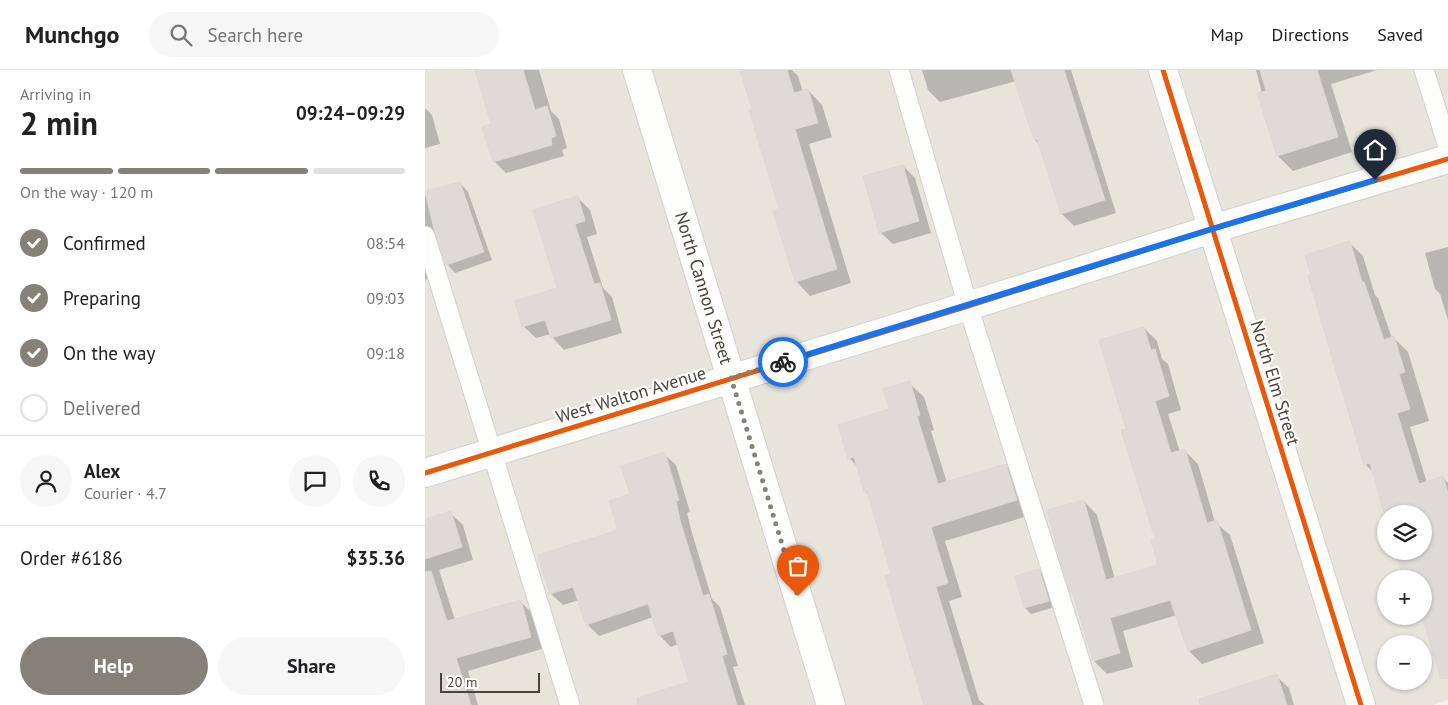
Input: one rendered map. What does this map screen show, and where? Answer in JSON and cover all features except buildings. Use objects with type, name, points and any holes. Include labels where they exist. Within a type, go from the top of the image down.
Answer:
[{"type":"street","name":"North Cannon Street","points":[[637,70],[831,705]]},
{"type":"street","name":"North Elm Street","points":[[1163,70],[1361,705]]},
{"type":"street","name":"West Walton Avenue","points":[[425,473],[1212,229],[1448,159]]},
{"type":"lane","points":[[899,70],[968,306],[1094,705]]},
{"type":"lane","points":[[1424,70],[1448,147]]},
{"type":"lane","points":[[425,236],[569,705]]},
{"type":"shaded area","points":[[425,70],[1448,70],[1448,700],[1433,705],[425,705]]},
{"type":"cycle path","points":[[1163,70],[1361,705]]},
{"type":"cycle path","points":[[425,473],[1212,229],[1448,159]]},
{"type":"way so far","points":[[783,362],[731,378],[798,596]]},
{"type":"route","points":[[783,362],[1375,180]]}]
